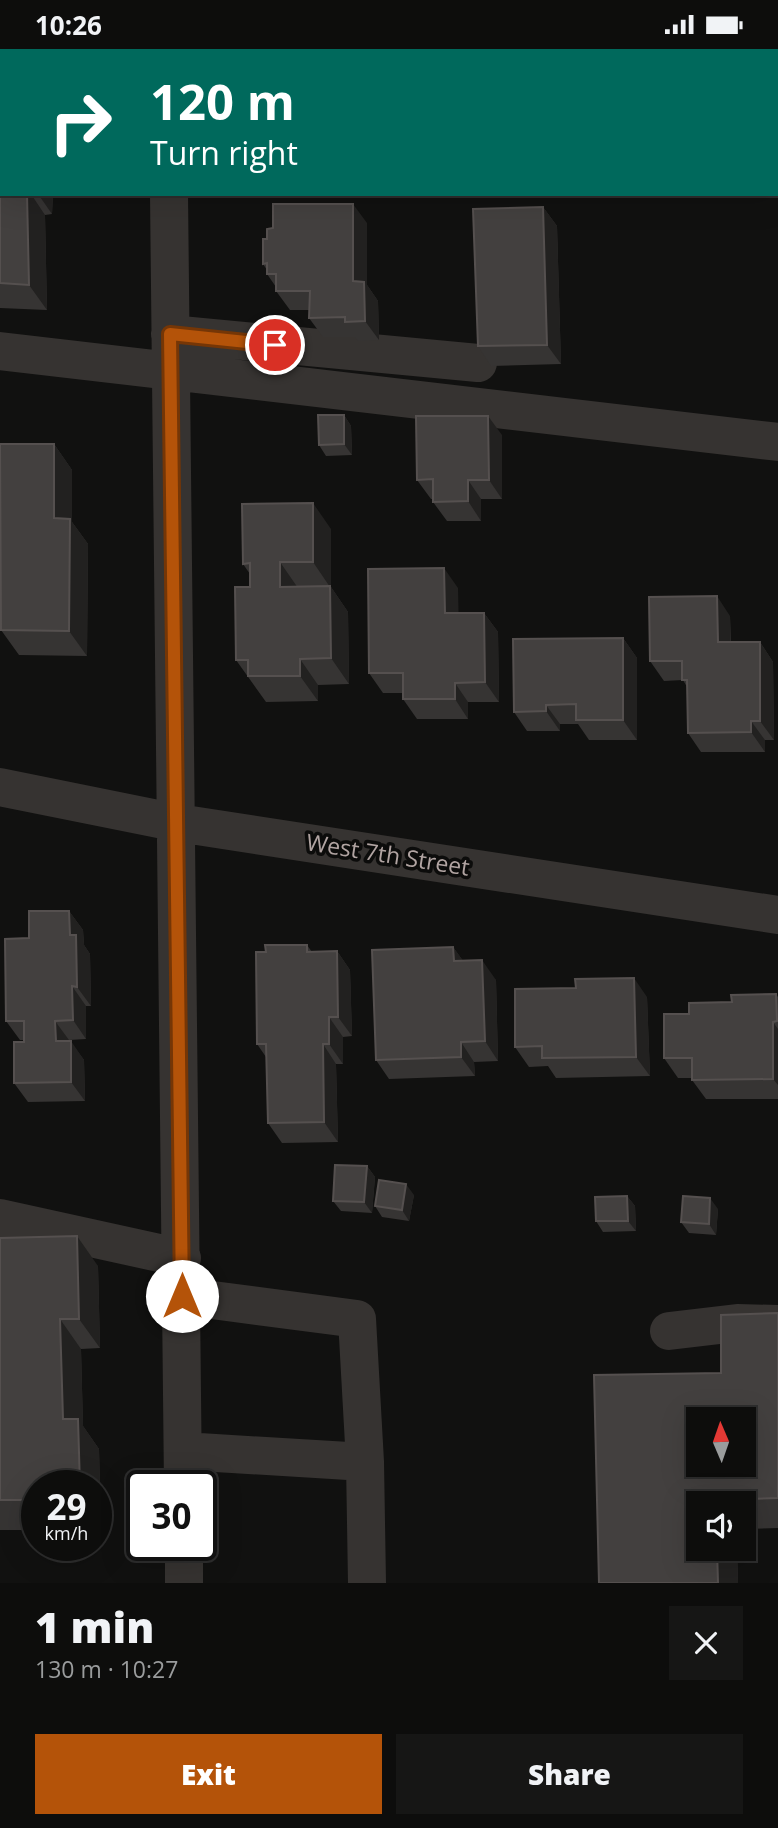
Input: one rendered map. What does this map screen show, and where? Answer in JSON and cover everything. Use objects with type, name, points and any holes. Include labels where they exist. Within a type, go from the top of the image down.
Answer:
[{"type":"street","points":[[170,196],[183,1469],[365,1462]]},
{"type":"street","points":[[0,351],[170,352],[478,363]]},
{"type":"street","points":[[170,352],[778,442]]},
{"type":"street","name":"West 7th Street","points":[[0,787],[178,823],[778,915]]},
{"type":"street","points":[[0,1218],[182,1258]]},
{"type":"street","points":[[182,1296],[357,1319],[365,1462],[367,1583]]},
{"type":"street","points":[[669,1331],[737,1323],[778,1324]]},
{"type":"street","points":[[184,1561],[184,1583]]},
{"type":"building","points":[[0,196],[27,196],[29,285],[0,283]]},
{"type":"building","points":[[273,204],[353,204],[353,281],[364,282],[365,321],[345,322],[345,317],[309,318],[310,291],[276,291],[276,274],[267,274],[267,263],[263,264],[263,239],[267,239],[267,229],[273,228]]},
{"type":"building","points":[[543,207],[547,345],[478,346],[473,209]]},
{"type":"building","points":[[318,415],[344,415],[344,444],[319,445]]},
{"type":"building","points":[[416,416],[488,416],[489,480],[468,480],[468,501],[433,502],[433,479],[417,480]]},
{"type":"building","points":[[0,444],[54,444],[54,518],[70,519],[69,631],[1,630]]},
{"type":"building","points":[[313,503],[313,562],[280,562],[280,587],[330,586],[331,658],[300,659],[300,676],[248,676],[248,660],[236,660],[235,587],[250,587],[250,563],[243,564],[242,504]]},
{"type":"building","points":[[444,568],[445,613],[484,613],[485,682],[455,683],[455,699],[403,699],[403,673],[369,673],[368,569]]},
{"type":"building","points":[[717,596],[718,642],[760,642],[760,721],[751,721],[751,732],[688,733],[687,680],[682,680],[682,661],[650,661],[649,597]]},
{"type":"building","points":[[623,638],[623,720],[576,720],[576,704],[546,705],[546,711],[514,712],[513,639]]},
{"type":"building","points":[[29,911],[69,911],[70,935],[76,935],[77,987],[72,986],[73,1020],[55,1021],[56,1041],[71,1041],[71,1082],[14,1083],[14,1042],[24,1042],[24,1021],[6,1021],[5,939],[29,938]]},
{"type":"building","points":[[265,945],[307,945],[307,952],[337,951],[338,1017],[329,1017],[329,1044],[323,1044],[324,1122],[268,1123],[266,1044],[257,1044],[256,952],[266,952]]},
{"type":"building","points":[[453,947],[454,961],[482,960],[485,1041],[461,1042],[461,1057],[376,1060],[372,950]]},
{"type":"building","points":[[634,978],[636,1057],[542,1058],[542,1046],[515,1047],[515,989],[576,988],[575,979]]},
{"type":"building","points":[[776,994],[773,1079],[692,1080],[692,1058],[664,1058],[664,1014],[689,1014],[689,1003],[732,1002],[731,995]]},
{"type":"building","points":[[335,1165],[367,1166],[364,1202],[333,1201]]},
{"type":"building","points":[[379,1180],[406,1184],[402,1210],[375,1206]]},
{"type":"building","points":[[627,1196],[628,1221],[596,1221],[595,1197]]},
{"type":"building","points":[[683,1196],[710,1198],[709,1224],[681,1222]]},
{"type":"building","points":[[77,1236],[79,1319],[60,1319],[63,1419],[78,1419],[80,1470],[21,1470],[21,1500],[0,1500],[0,1238]]},
{"type":"building","points":[[778,1313],[778,1498],[756,1499],[756,1491],[686,1491],[686,1561],[717,1561],[718,1583],[599,1583],[594,1375],[721,1373],[721,1315]]},
{"type":"route","points":[[182,1296],[170,334],[275,345]]}]
